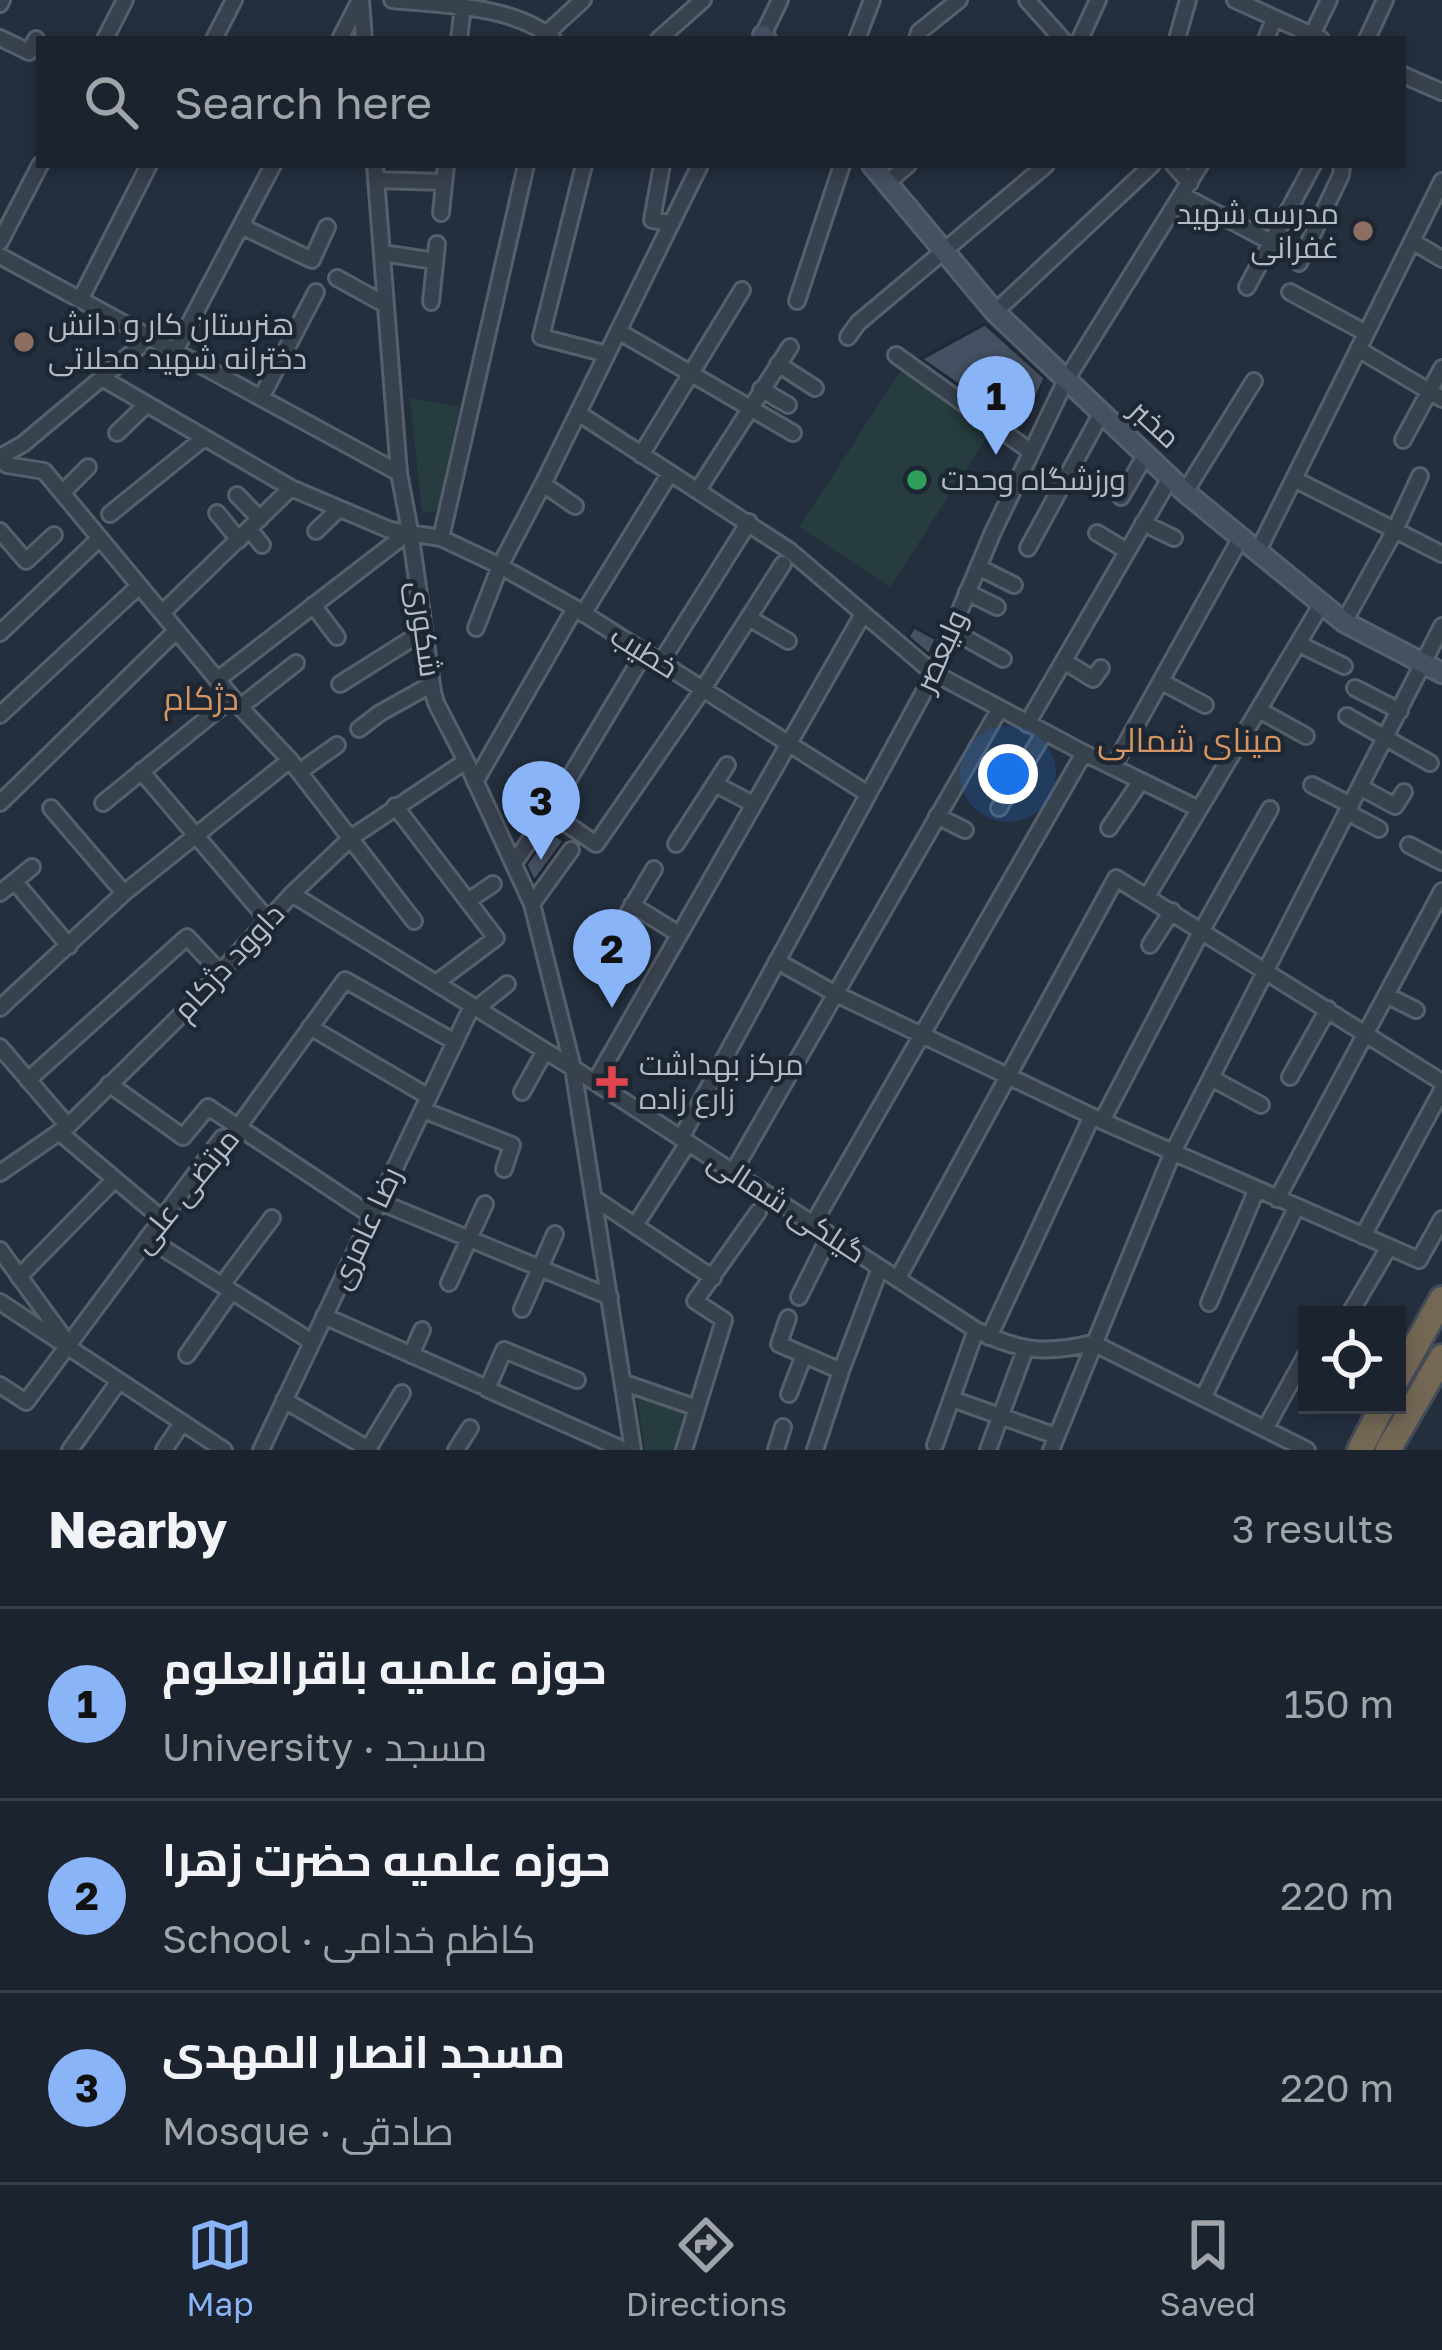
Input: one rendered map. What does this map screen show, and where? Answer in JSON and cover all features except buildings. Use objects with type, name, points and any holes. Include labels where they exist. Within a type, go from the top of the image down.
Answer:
[{"type":"highway","points":[[1406,1362],[1442,1298]]},
{"type":"highway","points":[[1388,1450],[1442,1357]]},
{"type":"highway","points":[[1360,1450],[1378,1414]]},
{"type":"main road","name":"مخبر","points":[[874,168],[995,312],[1177,485],[1345,622],[1433,668]]},
{"type":"street","points":[[107,36],[125,0]]},
{"type":"street","points":[[216,36],[234,0]]},
{"type":"street","points":[[342,36],[361,0]]},
{"type":"street","points":[[361,0],[364,36]]},
{"type":"street","points":[[392,0],[458,4],[511,17],[550,36],[583,0]]},
{"type":"street","points":[[511,17],[519,0]]},
{"type":"street","points":[[662,36],[703,0]]},
{"type":"street","points":[[765,36],[781,0]]},
{"type":"street","points":[[858,36],[872,0]]},
{"type":"street","points":[[918,36],[959,0]]},
{"type":"street","points":[[1027,0],[1057,36]]},
{"type":"street","points":[[1081,36],[1098,0]]},
{"type":"street","points":[[1178,36],[1188,0]]},
{"type":"street","points":[[1235,0],[1259,5],[1274,19],[1314,36]]},
{"type":"street","points":[[1316,36],[1329,0]]},
{"type":"street","points":[[1368,36],[1385,0]]},
{"type":"street","points":[[458,4],[459,36]]},
{"type":"street","points":[[1267,36],[1274,19]]},
{"type":"street","points":[[0,38],[29,52],[36,39]]},
{"type":"street","points":[[1406,76],[1442,92]]},
{"type":"street","points":[[0,242],[38,168]]},
{"type":"street","points":[[80,300],[147,168]]},
{"type":"street","points":[[175,351],[271,168]]},
{"type":"street","points":[[441,213],[446,168]]},
{"type":"street","points":[[441,538],[525,168]]},
{"type":"street","points":[[583,168],[542,338],[607,354]]},
{"type":"street","points":[[661,168],[652,220],[669,224]]},
{"type":"street","points":[[674,168],[689,186]]},
{"type":"street","points":[[476,628],[500,566],[698,168]]},
{"type":"street","points":[[797,301],[841,168]]},
{"type":"street","points":[[887,183],[904,168]]},
{"type":"street","points":[[848,337],[857,323],[1043,168]]},
{"type":"street","points":[[995,312],[1149,168]]},
{"type":"street","points":[[1176,168],[1186,189],[1270,242]]},
{"type":"street","name":"ولیعصر","points":[[636,1224],[685,1141],[932,673],[1066,380],[1198,168]]},
{"type":"street","points":[[1247,287],[1311,168]]},
{"type":"street","points":[[1300,263],[1342,168]]},
{"type":"street","points":[[376,173],[444,182]]},
{"type":"street","name":"شکوری","points":[[376,173],[398,472],[432,684],[436,704],[532,904],[573,1068],[625,1383],[629,1450]]},
{"type":"street","points":[[1257,553],[1442,181]]},
{"type":"street","points":[[242,226],[312,260],[327,227]]},
{"type":"street","points":[[1412,241],[1442,259]]},
{"type":"street","points":[[382,253],[436,253],[431,302]]},
{"type":"street","points":[[0,256],[398,472]]},
{"type":"street","points":[[337,278],[386,305]]},
{"type":"street","points":[[641,455],[742,290]]},
{"type":"street","points":[[262,398],[316,292]]},
{"type":"street","points":[[1290,292],[1366,333]]},
{"type":"street","points":[[618,332],[793,434]]},
{"type":"street","points":[[2,463],[140,346]]},
{"type":"street","points":[[698,490],[790,346]]},
{"type":"street","points":[[1358,349],[1436,395]]},
{"type":"street","points":[[896,355],[1030,451]]},
{"type":"street","points":[[778,364],[814,388]]},
{"type":"street","points":[[1403,440],[1436,395],[1442,368]]},
{"type":"street","name":"خطیب","points":[[102,378],[292,488],[390,530],[441,538],[500,566],[868,794]]},
{"type":"street","points":[[1028,724],[1143,523],[1254,381]]},
{"type":"street","points":[[761,389],[788,405]]},
{"type":"street","points":[[117,433],[147,404]]},
{"type":"street","points":[[578,413],[790,551],[932,673],[1199,809]]},
{"type":"street","points":[[1028,548],[1101,414]]},
{"type":"street","points":[[110,514],[204,438]]},
{"type":"street","points":[[1121,497],[1145,456]]},
{"type":"street","points":[[2,463],[44,471],[294,766],[414,921]]},
{"type":"street","points":[[62,493],[88,467]]},
{"type":"street","points":[[476,782],[579,611],[670,473]]},
{"type":"street","points":[[1345,622],[1420,476]]},
{"type":"street","points":[[1294,479],[1442,554]]},
{"type":"street","points":[[543,484],[575,506]]},
{"type":"street","points":[[162,613],[292,488]]},
{"type":"street","points":[[238,495],[250,530],[262,545]]},
{"type":"street","points":[[316,531],[339,509]]},
{"type":"street","points":[[217,514],[250,530]]},
{"type":"street","points":[[661,662],[749,522]]},
{"type":"street","points":[[1143,523],[1174,538]]},
{"type":"street","points":[[0,531],[26,561],[54,535]]},
{"type":"street","points":[[217,680],[410,531]]},
{"type":"street","points":[[1097,533],[1127,551]]},
{"type":"street","points":[[0,633],[100,538]]},
{"type":"street","points":[[1113,767],[1240,538]]},
{"type":"street","points":[[549,812],[596,844],[783,564]]},
{"type":"street","points":[[978,567],[1014,585]]},
{"type":"street","points":[[0,715],[139,586]]},
{"type":"street","points":[[968,592],[997,607]]},
{"type":"street","points":[[313,605],[337,637]]},
{"type":"street","points":[[1148,896],[1322,605]]},
{"type":"street","points":[[595,1082],[863,614]]},
{"type":"street","points":[[749,618],[788,641]]},
{"type":"street","points":[[952,1399],[1053,1443],[1172,1154],[1400,711],[1433,668],[1442,626]]},
{"type":"street","points":[[0,803],[176,631]]},
{"type":"street","points":[[951,631],[1004,659]]},
{"type":"street","points":[[340,684],[424,632]]},
{"type":"street","points":[[1299,644],[1344,666]]},
{"type":"street","points":[[514,863],[645,652]]},
{"type":"street","points":[[1064,662],[1093,679],[1101,668]]},
{"type":"street","points":[[103,803],[236,702],[296,663]]},
{"type":"street","points":[[1162,682],[1205,705]]},
{"type":"street","points":[[359,728],[432,684]]},
{"type":"street","points":[[1355,688],[1400,711]]},
{"type":"street","points":[[733,1172],[999,710]]},
{"type":"street","points":[[1259,710],[1306,736]]},
{"type":"street","points":[[1347,716],[1430,763]]},
{"type":"street","points":[[999,808],[1044,733]]},
{"type":"street","points":[[0,1008],[124,893],[197,835],[294,766],[337,745]]},
{"type":"street","points":[[813,1224],[1084,753]]},
{"type":"street","name":"داوود دژکام","points":[[0,1173],[64,1129],[352,837],[466,761]]},
{"type":"street","points":[[676,844],[727,765]]},
{"type":"street","points":[[141,771],[268,920]]},
{"type":"street","points":[[1109,828],[1141,781]]},
{"type":"street","points":[[715,784],[753,804]]},
{"type":"street","points":[[1312,785],[1379,829]]},
{"type":"street","points":[[1360,787],[1395,806],[1404,792]]},
{"type":"street","points":[[395,806],[496,938],[436,983]]},
{"type":"street","points":[[51,808],[124,893]]},
{"type":"street","points":[[935,1445],[982,1334],[1270,809]]},
{"type":"street","points":[[938,816],[964,830]]},
{"type":"street","points":[[57,843],[71,831]]},
{"type":"street","points":[[1409,845],[1442,862]]},
{"type":"street","points":[[532,904],[572,850]]},
{"type":"street","points":[[0,893],[32,867]]},
{"type":"street","points":[[597,966],[654,868]]},
{"type":"street","points":[[898,1278],[1116,878],[1442,1086],[1364,1236]]},
{"type":"street","points":[[15,882],[39,923],[69,946]]},
{"type":"street","points":[[468,901],[494,884]]},
{"type":"street","points":[[1276,1199],[1442,891]]},
{"type":"street","name":"گيلکی شمالی","points":[[292,894],[595,1082],[982,1334],[1025,1350],[1061,1350],[1093,1343]]},
{"type":"street","points":[[632,905],[679,934]]},
{"type":"street","points":[[1150,945],[1172,911]]},
{"type":"street","points":[[28,1080],[185,934],[220,972]]},
{"type":"street","points":[[778,961],[834,993],[1172,1154],[1420,1260],[1442,1219]]},
{"type":"street","name":"مرتضی علی","points":[[0,1385],[26,1402],[222,1138],[231,1138],[345,980],[455,1042]]},
{"type":"street","points":[[475,1007],[507,984]]},
{"type":"street","points":[[1386,995],[1416,1010]]},
{"type":"street","name":"رضا عامری","points":[[261,1450],[475,1007]]},
{"type":"street","points":[[1289,1077],[1328,1009]]},
{"type":"street","points":[[310,1027],[426,1103],[512,1145],[504,1169]]},
{"type":"street","points":[[0,1047],[64,1129],[114,1180],[161,1218]]},
{"type":"street","points":[[522,1092],[545,1051]]},
{"type":"street","points":[[0,1078],[15,1064]]},
{"type":"street","points":[[1211,1078],[1261,1105]]},
{"type":"street","points":[[109,1084],[183,1137],[208,1107],[376,1209],[469,1238],[610,1297]]},
{"type":"street","points":[[19,1276],[114,1180]]},
{"type":"street","points":[[1209,1303],[1256,1190]]},
{"type":"street","points":[[594,1198],[713,1278]]},
{"type":"street","points":[[449,1283],[485,1204]]},
{"type":"street","points":[[1203,1398],[1296,1208]]},
{"type":"street","points":[[684,1450],[724,1320],[695,1301],[758,1212]]},
{"type":"street","points":[[187,1355],[272,1218]]},
{"type":"street","points":[[522,1309],[555,1234]]},
{"type":"street","points":[[799,1297],[830,1235]]},
{"type":"street","points":[[147,1238],[312,1342]]},
{"type":"street","points":[[1354,1306],[1389,1247]]},
{"type":"street","points":[[0,1250],[69,1345]]},
{"type":"street","points":[[814,1450],[880,1268]]},
{"type":"street","points":[[0,1302],[224,1450]]},
{"type":"street","points":[[324,1316],[629,1450]]},
{"type":"street","points":[[788,1318],[779,1344],[841,1371]]},
{"type":"street","points":[[411,1355],[422,1330]]},
{"type":"street","points":[[1093,1343],[1307,1450]]},
{"type":"street","points":[[484,1387],[503,1350],[577,1380]]},
{"type":"street","points":[[988,1450],[1025,1350]]},
{"type":"street","points":[[789,1394],[804,1355]]},
{"type":"street","points":[[1265,1429],[1298,1369]]},
{"type":"street","points":[[70,1450],[119,1381]]},
{"type":"street","points":[[625,1383],[697,1408]]},
{"type":"street","points":[[284,1400],[369,1449],[402,1393]]},
{"type":"street","points":[[164,1450],[182,1423]]},
{"type":"street","points":[[776,1450],[783,1427]]},
{"type":"street","points":[[456,1450],[470,1428]]},
{"type":"green space","points":[[902,369],[993,428],[890,587],[799,527]]},
{"type":"green space","points":[[410,398],[460,407],[437,511],[422,512]]},
{"type":"green space","points":[[637,1398],[688,1413],[676,1450],[645,1450]]},
{"type":"place","name":"مدرسه شهید غفرانی","points":[[1363,231]]},
{"type":"place","name":"هنرستان کار و دانش دخترانه شهید محلاتی","points":[[24,342]]},
{"type":"place","name":"حوزه علمیه باقرالعلوم","points":[[996,455]]},
{"type":"place","name":"ورزشگاه وحدت","points":[[917,480]]},
{"type":"place","name":"مسجد انصار المهدی","points":[[541,860]]},
{"type":"place","name":"حوزه علمیه حضرت زهرا","points":[[612,1008]]},
{"type":"place","name":"مرکز بهداشت زارع زاده","points":[[612,1082]]},
{"type":"district","name":"دژکام","points":[[201,698]]},
{"type":"district","name":"مینای شمالی","points":[[1190,740]]}]
